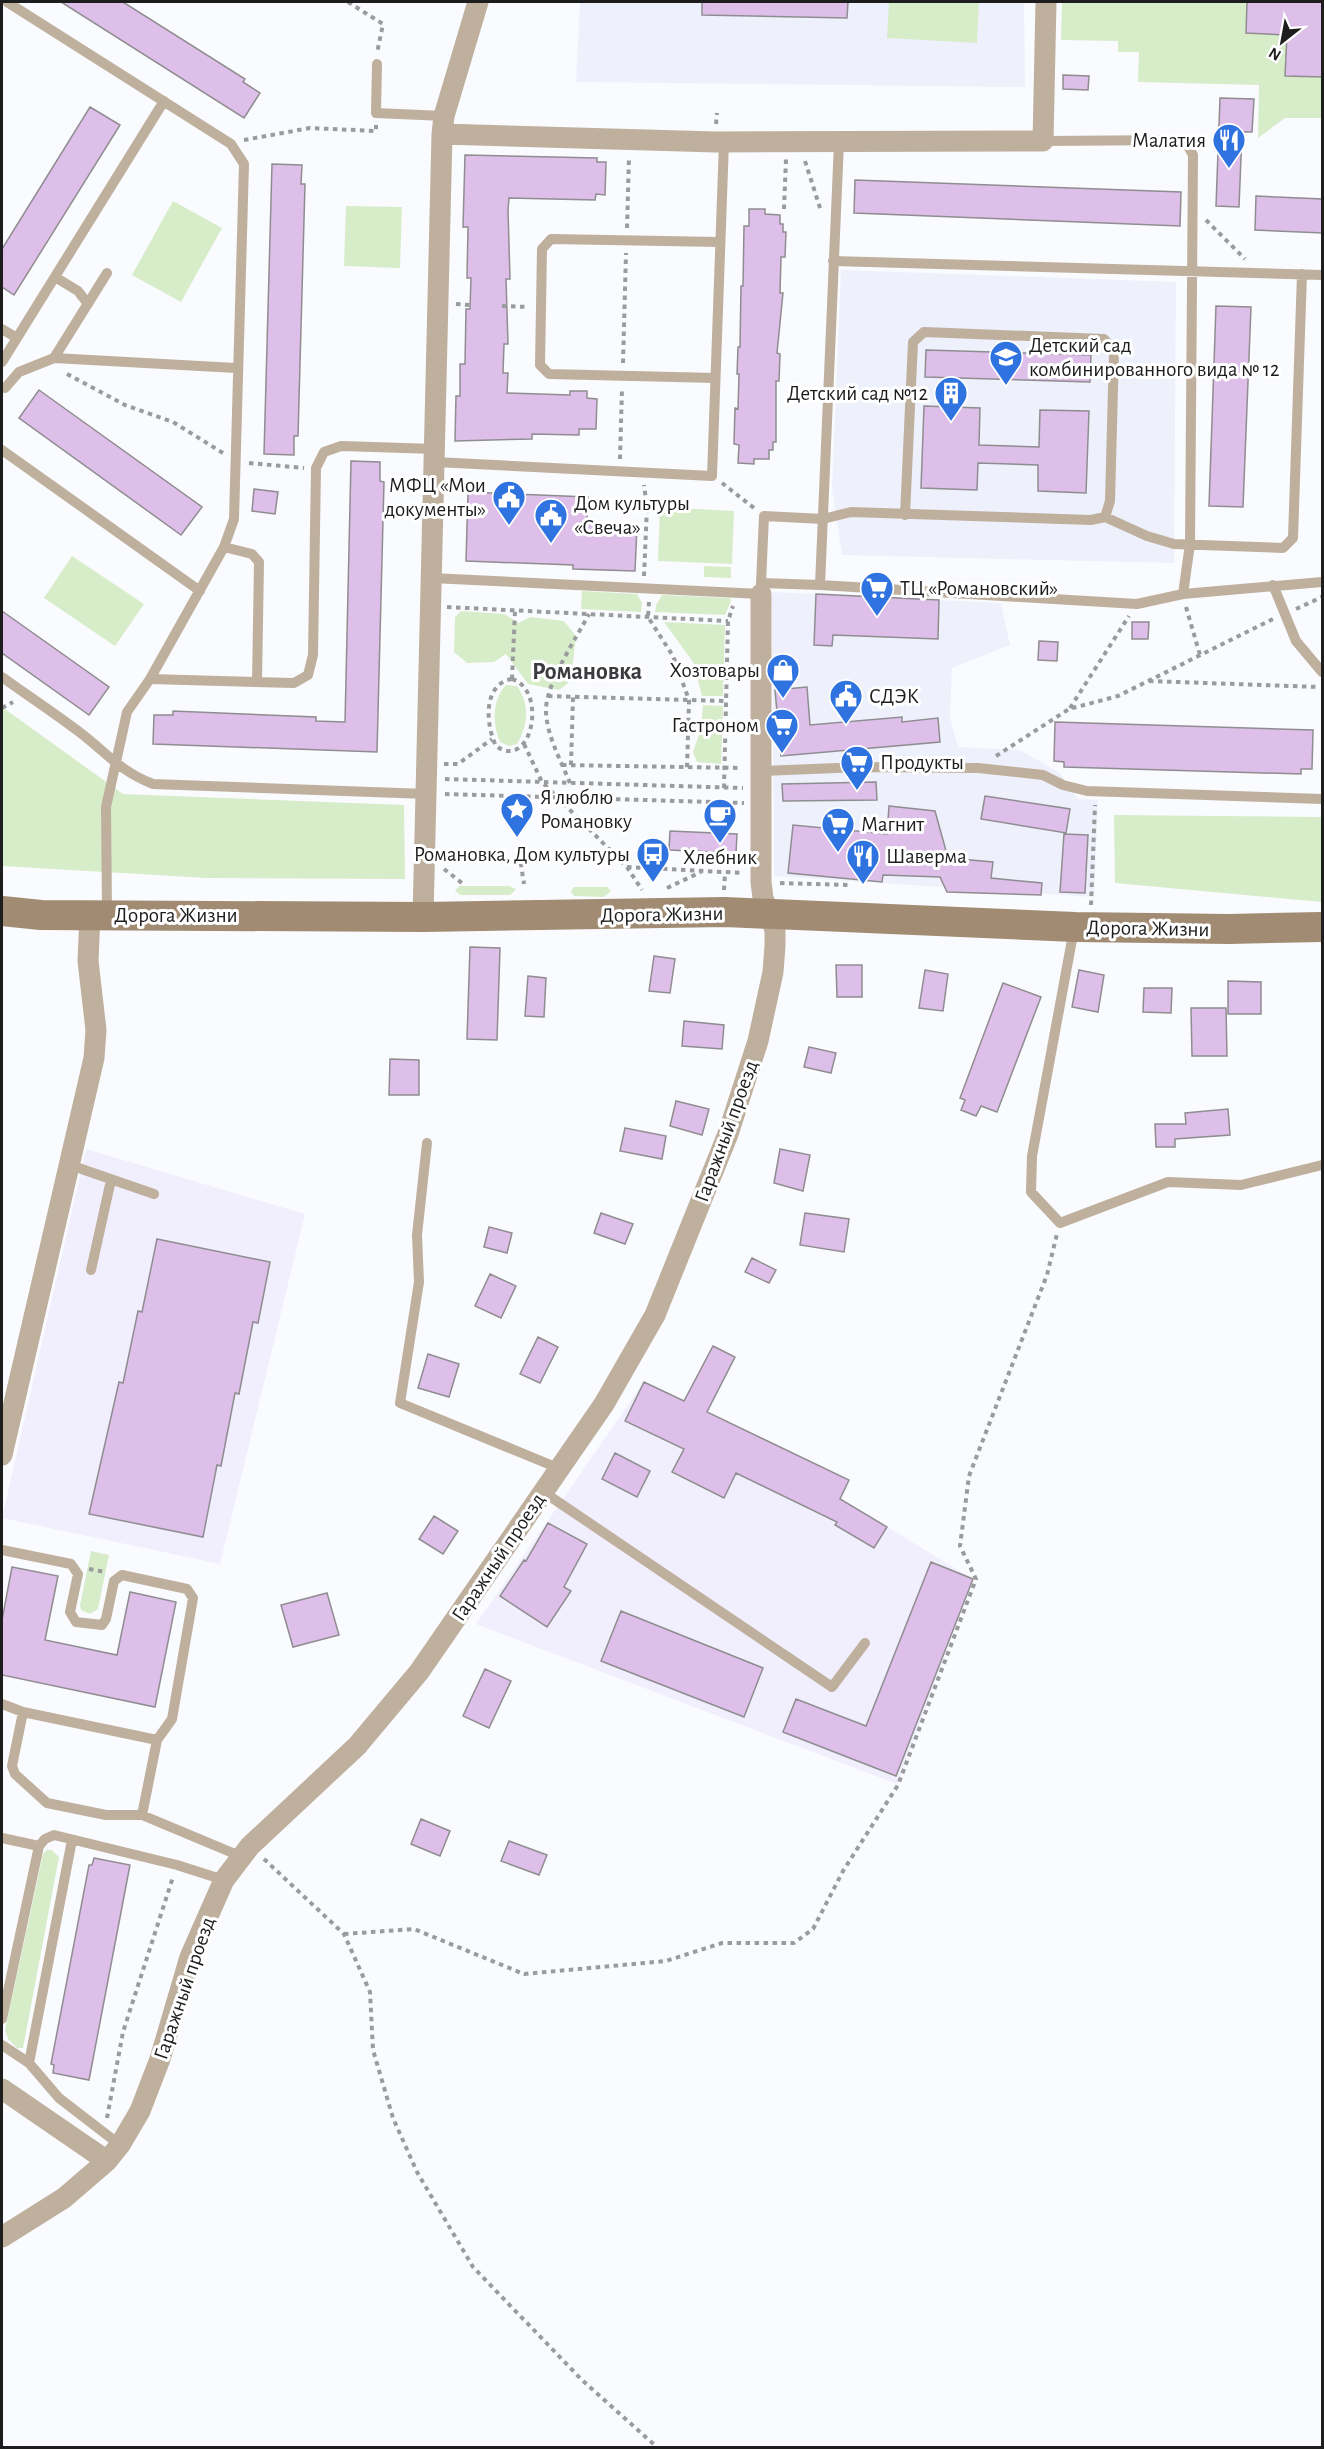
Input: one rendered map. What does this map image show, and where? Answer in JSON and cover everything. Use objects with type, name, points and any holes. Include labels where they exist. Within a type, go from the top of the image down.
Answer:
[{"type":"main road","name":"Дорога Жизни","points":[[2,910],[41,915],[423,917],[725,912],[1083,927],[1229,929],[1323,927]]},
{"type":"street","points":[[423,917],[443,125],[478,2]]},
{"type":"street","points":[[443,125],[630,140],[794,146],[839,142],[1043,141],[1046,2]]},
{"type":"street","name":"Гаражный проезд","points":[[2,2237],[64,2198],[113,2153],[140,2110],[160,2059],[190,1958],[224,1880],[245,1851],[357,1746],[419,1672],[604,1404],[655,1315],[728,1134],[758,1041],[773,972],[775,930],[763,898],[761,882],[761,589]]},
{"type":"street","points":[[2,1455],[94,1058],[96,1030],[88,961],[98,915]]},
{"type":"street","points":[[2,2089],[113,2153]]},
{"type":"lane","points":[[7,2],[231,144],[244,164],[234,519],[224,547],[200,591],[150,679],[127,712],[106,807],[98,915]]},
{"type":"lane","points":[[377,64],[376,114],[443,125]]},
{"type":"lane","points":[[2,362],[164,101]]},
{"type":"lane","points":[[1043,141],[1179,140],[1188,146],[1193,155],[1190,544],[1183,594]]},
{"type":"lane","points":[[150,679],[294,683],[308,675],[313,655],[316,468],[324,452],[341,446],[620,471],[712,476],[724,142]]},
{"type":"lane","points":[[820,585],[839,142]]},
{"type":"lane","points":[[715,378],[549,374],[540,365],[542,249],[551,239],[720,242]]},
{"type":"lane","points":[[833,261],[1192,269],[1323,275]]},
{"type":"lane","points":[[54,358],[107,273]]},
{"type":"lane","points":[[761,589],[764,516],[823,519],[851,512],[1091,520],[1105,517],[1147,536],[1174,544],[1283,548],[1293,538],[1302,274]]},
{"type":"lane","points":[[55,277],[78,291],[88,304]]},
{"type":"lane","points":[[2,329],[17,338]]},
{"type":"lane","points":[[905,515],[913,342],[924,332],[1104,339],[1114,350],[1110,501],[1105,517]]},
{"type":"lane","points":[[3,388],[19,372],[54,358],[237,368]]},
{"type":"lane","points":[[2,450],[200,591]]},
{"type":"lane","points":[[224,547],[252,554],[259,562],[257,682]]},
{"type":"lane","points":[[431,578],[738,593],[820,585],[1137,604],[1183,594],[1323,582]]},
{"type":"lane","points":[[1273,585],[1296,641],[1323,672]]},
{"type":"lane","points":[[2,676],[80,732],[116,765],[133,777],[153,784],[427,779]]},
{"type":"lane","points":[[762,783],[862,767],[978,768],[1043,775],[1087,791],[1323,799]]},
{"type":"lane","points":[[1083,927],[1032,1156],[1031,1192],[1060,1223],[1168,1182],[1240,1185],[1323,1165]]},
{"type":"lane","points":[[427,1143],[417,1235],[419,1282],[400,1403],[558,1468]]},
{"type":"lane","points":[[70,1166],[154,1194]]},
{"type":"lane","points":[[91,1270],[111,1180]]},
{"type":"lane","points":[[542,1491],[831,1687],[866,1643]]},
{"type":"lane","points":[[2,1550],[71,1564],[76,1568],[78,1574],[70,1612],[71,1618],[76,1622],[102,1625],[117,1576],[122,1575],[187,1589],[194,1598],[172,1719],[157,1740],[142,1815]]},
{"type":"lane","points":[[2,1704],[23,1712],[157,1740]]},
{"type":"lane","points":[[23,1712],[12,1766],[15,1774],[47,1803],[106,1815],[142,1815],[245,1851]]},
{"type":"lane","points":[[2,2019],[39,1846],[45,1839],[54,1835],[177,1865],[224,1880]]},
{"type":"lane","points":[[2,1838],[39,1846]]},
{"type":"lane","points":[[29,2063],[72,1840]]},
{"type":"lane","points":[[2,2045],[29,2063],[59,2098],[99,2131],[113,2153]]},
{"type":"path","points":[[348,2],[383,24],[377,49],[377,64]]},
{"type":"path","points":[[231,144],[271,133],[310,128],[376,131]]},
{"type":"path","points":[[620,471],[630,140]]},
{"type":"path","points":[[784,209],[794,146]]},
{"type":"path","points":[[794,146],[826,228],[834,239]]},
{"type":"path","points":[[1193,206],[1258,272]]},
{"type":"path","points":[[450,304],[470,304]]},
{"type":"path","points":[[502,306],[541,307]]},
{"type":"path","points":[[42,361],[125,405],[173,422],[236,461],[294,467]]},
{"type":"path","points":[[643,588],[647,507],[644,496],[645,472]]},
{"type":"path","points":[[712,476],[764,516]]},
{"type":"path","points":[[723,788],[728,621],[738,593]]},
{"type":"path","points":[[1183,594],[1200,655]]},
{"type":"path","points":[[978,768],[1069,709],[1118,696],[1283,614],[1323,597]]},
{"type":"path","points":[[1069,709],[1137,604]]},
{"type":"path","points":[[441,607],[728,621]]},
{"type":"path","points":[[512,679],[514,611]]},
{"type":"path","points":[[570,783],[548,729],[546,711],[548,696],[589,614]]},
{"type":"path","points":[[648,617],[673,656],[688,700],[687,768]]},
{"type":"path","points":[[503,680],[520,681],[531,700],[533,715],[524,744],[518,750],[502,751],[492,739],[488,716],[496,687],[503,680]]},
{"type":"path","points":[[1147,681],[1323,686]]},
{"type":"path","points":[[548,696],[726,701]]},
{"type":"path","points":[[572,765],[573,697]]},
{"type":"path","points":[[427,779],[458,764],[492,739]]},
{"type":"path","points":[[524,744],[542,782],[627,867],[644,893]]},
{"type":"path","points":[[562,765],[724,769],[762,783]]},
{"type":"path","points":[[427,779],[723,788],[762,783]]},
{"type":"path","points":[[427,779],[558,798],[762,783]]},
{"type":"path","points":[[1083,927],[1095,813]]},
{"type":"path","points":[[518,845],[524,884]]},
{"type":"path","points":[[627,867],[747,873]]},
{"type":"path","points":[[658,893],[701,871]]},
{"type":"path","points":[[725,873],[725,898]]},
{"type":"path","points":[[779,883],[850,885]]},
{"type":"path","points":[[344,1934],[414,1929],[524,1974],[666,1961],[722,1943],[794,1943],[813,1929],[843,1871],[898,1785],[976,1579],[960,1546],[969,1476],[1047,1275],[1060,1223]]},
{"type":"path","points":[[76,1568],[113,1573],[117,1576]]},
{"type":"path","points":[[245,1851],[344,1934],[370,1992],[373,2050],[393,2118],[417,2172],[473,2267],[582,2380],[658,2448]]},
{"type":"path","points":[[99,2131],[107,2120],[123,2032],[177,1865]]},
{"type":"shaded area","points":[[580,2],[1024,2],[1025,87],[576,82]]},
{"type":"shaded area","name":"Детский сад комбинированного вида № 12","points":[[841,270],[1176,282],[1174,563],[842,555],[832,489]]},
{"type":"shaded area","points":[[772,592],[1001,603],[1010,645],[952,668],[950,717],[958,747],[1020,750],[1060,773],[1078,799],[1098,800],[1094,897],[774,876]]},
{"type":"shaded area","points":[[86,1149],[305,1214],[220,1564],[2,1518]]},
{"type":"shaded area","points":[[644,1382],[849,1480],[841,1499],[973,1579],[897,1784],[476,1624]]},
{"type":"green space","points":[[889,2],[979,2],[977,43],[887,38]]},
{"type":"green space","points":[[1062,2],[1322,2],[1322,118],[1285,118],[1258,138],[1259,85],[1138,82],[1139,52],[1118,52],[1118,41],[1061,40]]},
{"type":"green space","points":[[173,201],[222,228],[181,302],[132,275]]},
{"type":"green space","points":[[346,206],[402,207],[400,268],[344,266]]},
{"type":"green space","points":[[660,507],[734,511],[732,564],[658,561]]},
{"type":"green space","points":[[72,556],[144,604],[115,646],[44,598]]},
{"type":"green space","points":[[704,566],[731,567],[731,578],[704,577]]},
{"type":"green space","points":[[582,591],[637,594],[642,603],[641,612],[581,609]]},
{"type":"green space","points":[[662,595],[730,598],[731,601],[725,615],[655,612]]},
{"type":"green space","points":[[461,611],[504,614],[519,623],[530,617],[564,621],[576,636],[571,681],[559,690],[528,684],[506,654],[494,662],[467,663],[454,652],[455,617]]},
{"type":"green space","points":[[664,622],[725,625],[723,696],[702,696],[693,662]]},
{"type":"green space","points":[[506,685],[517,686],[526,708],[521,737],[517,744],[509,746],[500,742],[495,720],[498,698]]},
{"type":"green space","points":[[703,705],[723,706],[721,764],[697,762],[693,752],[701,729]]},
{"type":"green space","points":[[2,707],[123,794],[404,805],[405,879],[207,878],[2,866]]},
{"type":"green space","points":[[1114,815],[1322,817],[1322,902],[1115,883]]},
{"type":"green space","points":[[460,886],[509,886],[516,889],[510,895],[460,895],[455,890]]},
{"type":"green space","points":[[574,887],[607,887],[611,891],[604,897],[574,896],[571,891]]},
{"type":"green space","points":[[91,1551],[109,1555],[98,1609],[90,1614],[81,1610],[80,1605]]},
{"type":"green space","points":[[47,1850],[52,1850],[59,1857],[23,2048],[17,2048],[8,2039],[5,2030],[43,1854]]},
{"type":"building","points":[[61,2],[123,2],[245,79],[243,82],[260,93],[244,118]]},
{"type":"building","points":[[702,2],[848,2],[847,18],[702,15]]},
{"type":"building","points":[[1247,2],[1323,2],[1323,77],[1285,76],[1287,35],[1246,33]]},
{"type":"building","points":[[1063,75],[1089,76],[1088,90],[1063,89]]},
{"type":"building","name":"Малатия","points":[[1220,98],[1254,99],[1252,132],[1242,132],[1239,207],[1216,206]]},
{"type":"building","points":[[90,107],[120,125],[14,295],[2,287],[2,249]]},
{"type":"building","points":[[465,155],[597,158],[597,162],[606,162],[605,195],[596,194],[595,200],[509,198],[508,210],[510,279],[506,279],[508,344],[504,344],[503,373],[508,373],[507,393],[570,395],[570,391],[587,391],[587,398],[597,399],[596,429],[579,429],[579,435],[532,434],[532,439],[455,441],[456,396],[460,396],[460,364],[465,364],[466,309],[470,309],[471,278],[467,278],[468,227],[463,227]]},
{"type":"building","points":[[272,164],[302,165],[301,184],[305,184],[298,436],[294,436],[294,455],[264,454]]},
{"type":"building","points":[[855,180],[1181,192],[1180,226],[854,213]]},
{"type":"building","points":[[1256,196],[1323,199],[1323,233],[1255,230]]},
{"type":"building","points":[[749,209],[765,209],[765,214],[780,215],[780,224],[783,224],[783,232],[786,232],[785,257],[781,257],[780,293],[783,293],[777,353],[780,354],[779,381],[776,381],[776,442],[773,442],[773,450],[769,450],[769,459],[754,459],[754,464],[738,463],[739,445],[734,444],[735,408],[738,409],[739,374],[737,374],[741,286],[743,286],[744,226],[749,226]]},
{"type":"building","points":[[1216,306],[1251,307],[1243,507],[1209,506]]},
{"type":"building","points":[[926,350],[1091,355],[1090,382],[925,377]]},
{"type":"building","points":[[39,390],[202,507],[181,535],[19,418]]},
{"type":"building","name":"Детский сад №12","points":[[924,406],[980,408],[979,445],[1039,447],[1040,410],[1089,411],[1086,493],[1038,491],[1038,465],[978,463],[977,490],[921,488]]},
{"type":"building","points":[[351,461],[380,462],[380,481],[384,482],[377,752],[153,744],[154,715],[173,715],[173,711],[316,717],[316,721],[345,722]]},
{"type":"building","points":[[254,489],[278,492],[275,514],[252,511]]},
{"type":"building","name":"Дом культуры «Свеча»","points":[[468,492],[588,497],[587,524],[637,527],[635,571],[573,569],[573,565],[466,561]]},
{"type":"building","name":"ТЦ «Романовский»","points":[[816,594],[939,600],[938,639],[833,635],[832,646],[814,645]]},
{"type":"building","points":[[2,611],[109,687],[89,715],[2,653]]},
{"type":"building","points":[[1132,622],[1149,622],[1148,639],[1132,639]]},
{"type":"building","points":[[1039,641],[1058,642],[1057,661],[1038,660]]},
{"type":"building","points":[[807,687],[810,725],[902,717],[902,722],[938,718],[940,742],[781,756],[775,690]]},
{"type":"building","points":[[1055,722],[1313,730],[1312,769],[1301,769],[1301,774],[1064,767],[1064,762],[1054,761]]},
{"type":"building","points":[[876,782],[877,800],[783,801],[782,784]]},
{"type":"building","points":[[985,796],[1070,809],[1066,833],[981,819]]},
{"type":"building","points":[[889,806],[935,811],[948,858],[993,862],[991,878],[1042,883],[1041,895],[947,892],[940,877],[883,875],[882,882],[788,873],[793,825],[887,834]]},
{"type":"building","points":[[670,831],[737,834],[736,853],[669,850]]},
{"type":"building","points":[[1064,834],[1088,835],[1085,893],[1060,892]]},
{"type":"building","points":[[470,947],[500,948],[497,1040],[467,1039]]},
{"type":"building","points":[[654,956],[675,959],[670,993],[649,991]]},
{"type":"building","points":[[836,965],[862,965],[862,997],[837,997]]},
{"type":"building","points":[[925,970],[948,974],[943,1011],[919,1008]]},
{"type":"building","points":[[1079,970],[1104,975],[1098,1012],[1072,1007]]},
{"type":"building","points":[[528,976],[546,978],[544,1017],[525,1016]]},
{"type":"building","points":[[1228,981],[1261,982],[1261,1014],[1228,1014]]},
{"type":"building","points":[[1003,983],[1041,997],[997,1112],[981,1106],[976,1116],[961,1110],[965,1100],[960,1098]]},
{"type":"building","points":[[1144,988],[1172,988],[1171,1013],[1143,1012]]},
{"type":"building","points":[[1191,1008],[1226,1008],[1227,1056],[1192,1056]]},
{"type":"building","points":[[684,1021],[724,1025],[722,1049],[682,1046]]},
{"type":"building","points":[[809,1047],[836,1053],[831,1073],[804,1067]]},
{"type":"building","points":[[390,1059],[419,1060],[419,1095],[389,1095]]},
{"type":"building","points":[[676,1101],[709,1109],[702,1135],[670,1126]]},
{"type":"building","points":[[1228,1109],[1230,1135],[1175,1139],[1175,1147],[1156,1147],[1155,1124],[1186,1124],[1185,1113]]},
{"type":"building","points":[[625,1128],[666,1136],[662,1159],[620,1151]]},
{"type":"building","points":[[780,1149],[810,1155],[803,1191],[774,1183]]},
{"type":"building","points":[[601,1213],[633,1224],[625,1244],[594,1233]]},
{"type":"building","points":[[805,1213],[849,1219],[844,1252],[800,1245]]},
{"type":"building","points":[[489,1227],[512,1233],[507,1253],[484,1247]]},
{"type":"building","points":[[157,1239],[270,1262],[258,1323],[253,1322],[239,1394],[235,1393],[221,1466],[217,1465],[203,1537],[89,1514],[119,1382],[123,1383],[138,1311],[142,1312]]},
{"type":"building","points":[[752,1258],[776,1270],[769,1283],[745,1272]]},
{"type":"building","points":[[490,1274],[516,1286],[501,1318],[475,1306]]},
{"type":"building","points":[[538,1337],[558,1347],[540,1383],[520,1374]]},
{"type":"building","points":[[713,1346],[735,1357],[707,1412],[849,1480],[840,1499],[887,1527],[874,1548],[835,1525],[837,1522],[736,1473],[724,1498],[672,1472],[684,1449],[625,1421],[644,1382],[684,1401]]},
{"type":"building","points":[[428,1354],[459,1364],[449,1397],[418,1388]]},
{"type":"building","points":[[615,1453],[650,1471],[637,1497],[602,1479]]},
{"type":"building","points":[[434,1516],[458,1531],[443,1554],[419,1539]]},
{"type":"building","points":[[548,1523],[587,1544],[564,1587],[571,1591],[547,1627],[500,1596],[524,1560],[526,1561]]},
{"type":"building","points":[[931,1562],[973,1579],[896,1776],[783,1732],[796,1699],[866,1726]]},
{"type":"building","points":[[12,1567],[58,1576],[45,1640],[117,1655],[130,1592],[176,1602],[155,1707],[2,1675],[2,1620]]},
{"type":"building","points":[[327,1593],[339,1635],[293,1647],[281,1605]]},
{"type":"building","points":[[621,1611],[763,1668],[744,1717],[601,1661]]},
{"type":"building","points":[[485,1669],[511,1681],[489,1728],[463,1716]]},
{"type":"building","points":[[421,1819],[450,1831],[440,1856],[411,1844]]},
{"type":"building","points":[[509,1841],[547,1855],[539,1875],[501,1861]]},
{"type":"building","points":[[94,1858],[130,1865],[89,2080],[53,2073],[54,2065],[51,2064],[89,1865],[92,1865]]},
{"type":"place","name":"Малатия","points":[[1229,169]]},
{"type":"place","name":"Детский сад комбинированного вида № 12","points":[[1006,386]]},
{"type":"place","name":"Детский сад №12","points":[[951,422]]},
{"type":"place","name":"МФЦ «Мои документы»","points":[[509,526]]},
{"type":"place","name":"Дом культуры «Свеча»","points":[[551,544]]},
{"type":"place","name":"ТЦ «Романовский»","points":[[877,617]]},
{"type":"place","name":"Хозтовары","points":[[783,699]]},
{"type":"place","name":"СДЭК","points":[[846,725]]},
{"type":"place","name":"Гастроном","points":[[782,754]]},
{"type":"place","name":"Продукты","points":[[857,791]]},
{"type":"place","name":"Я люблю Романовку","points":[[517,838]]},
{"type":"place","name":"Хлебник","points":[[720,844]]},
{"type":"place","name":"Магнит","points":[[838,853]]},
{"type":"place","name":"Романовка, Дом культуры","points":[[653,883]]},
{"type":"place","name":"Шаверма","points":[[863,885]]},
{"type":"district","name":"Романовка","points":[[587,671]]}]
